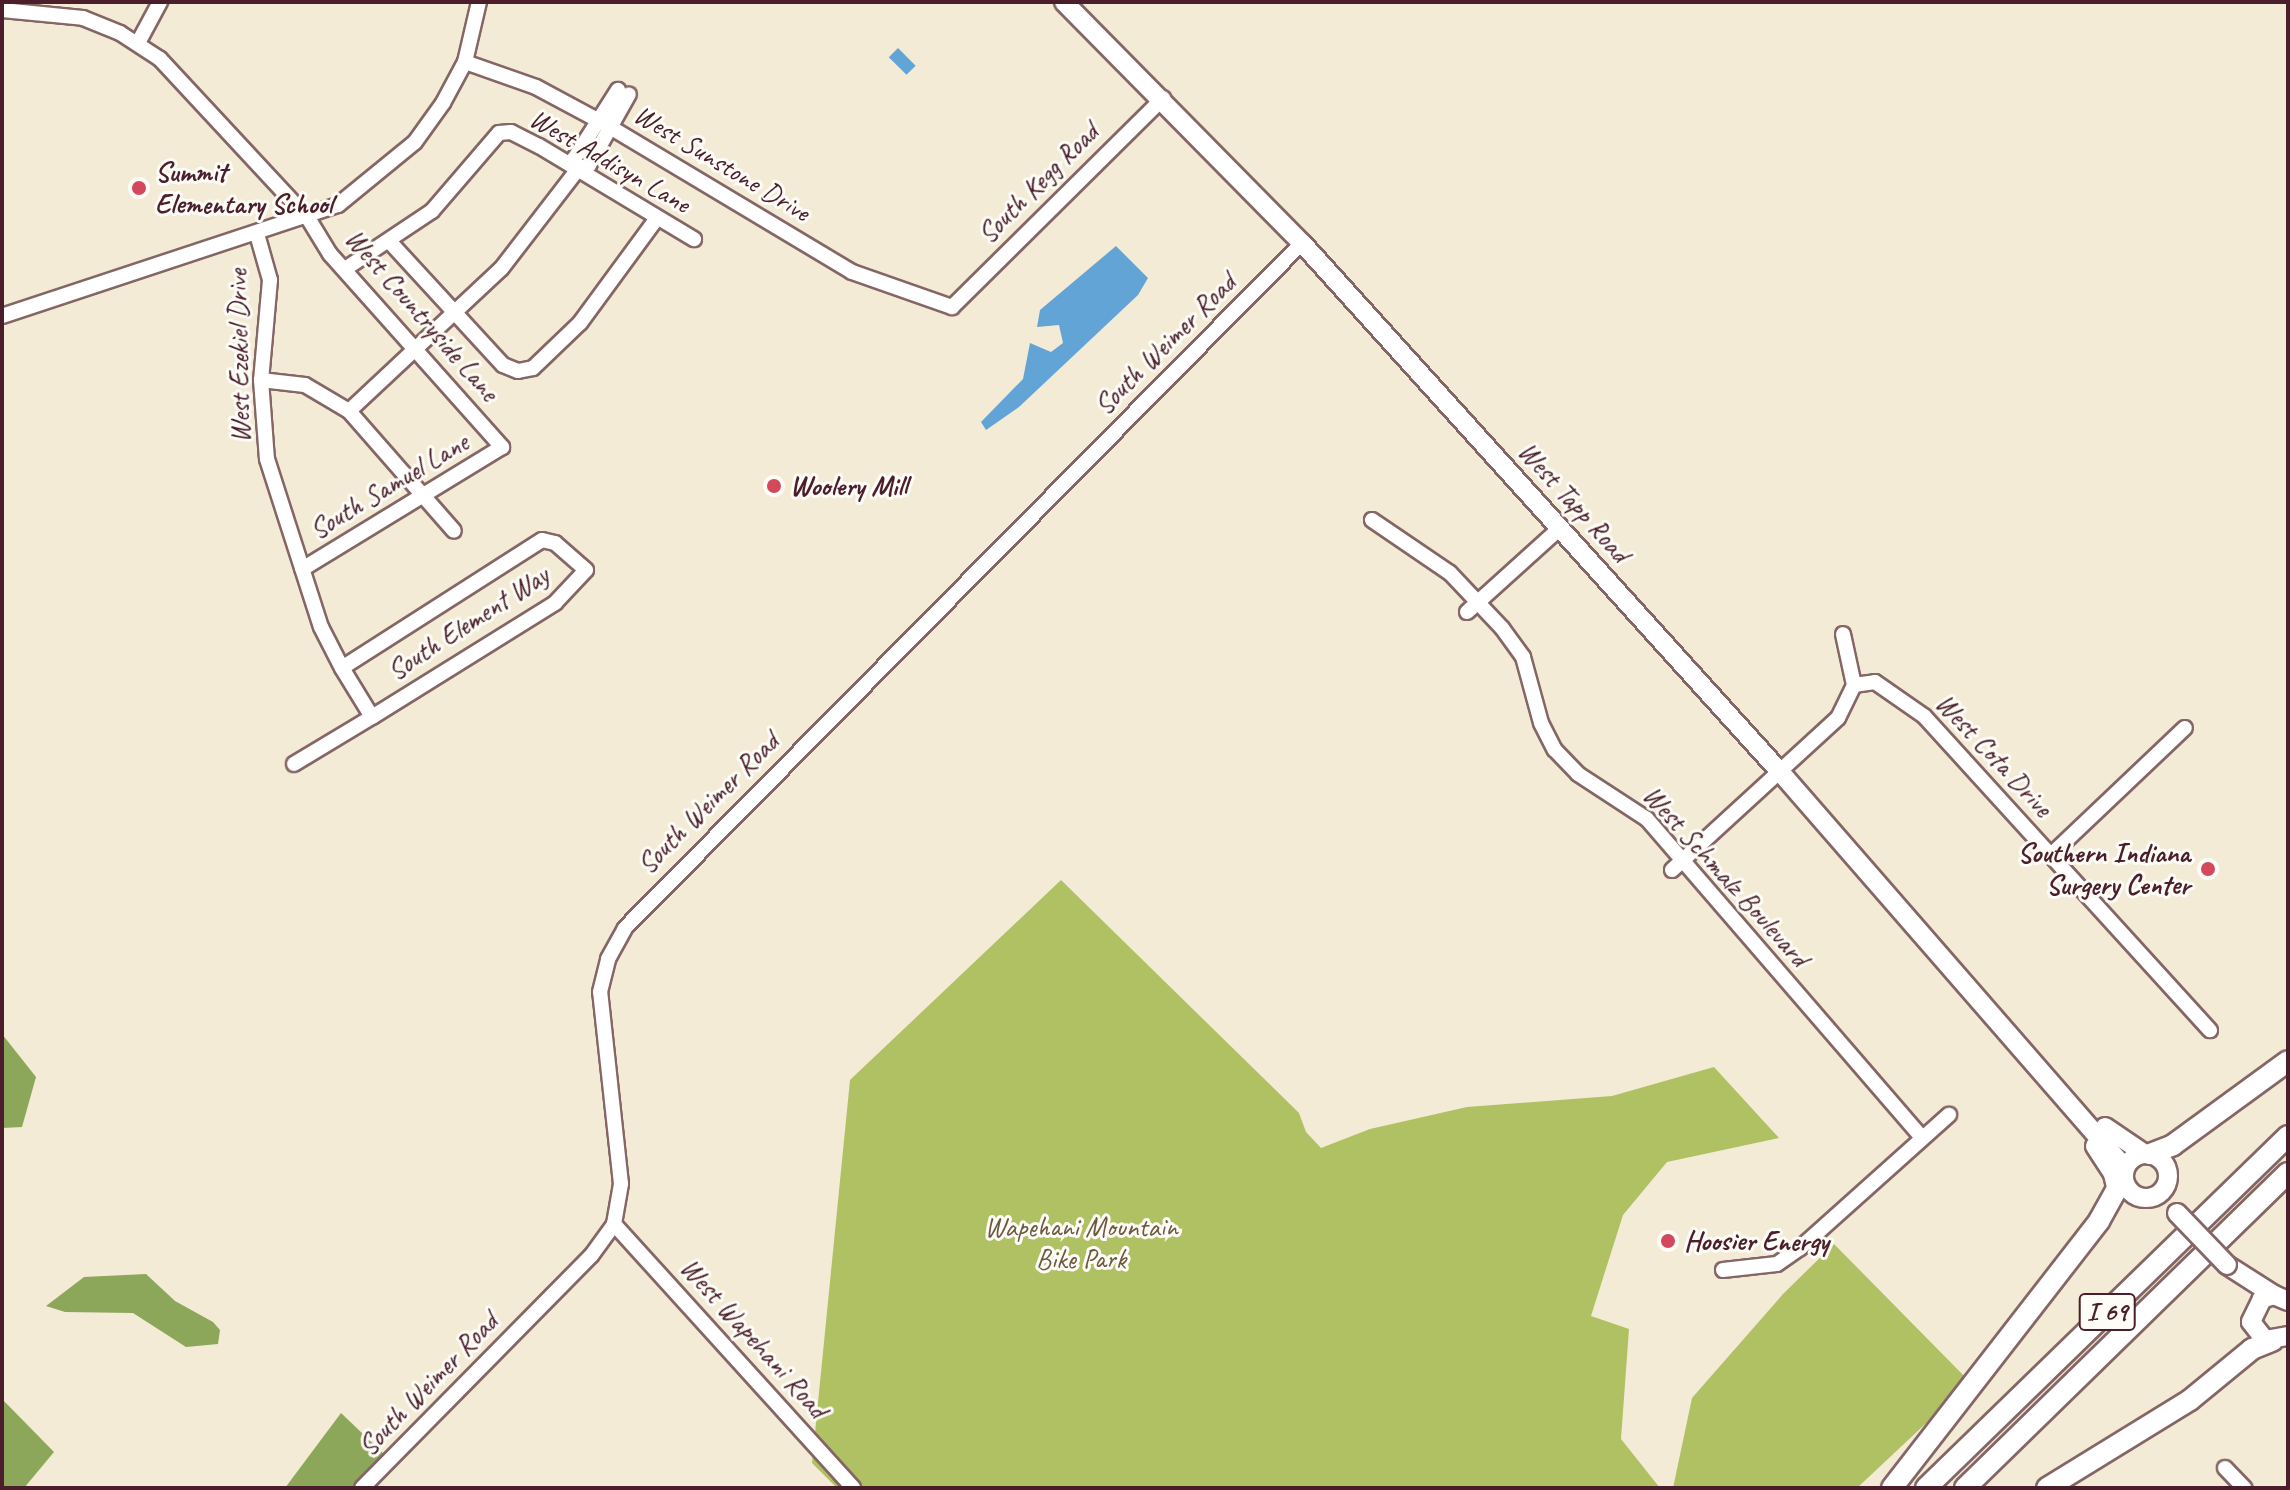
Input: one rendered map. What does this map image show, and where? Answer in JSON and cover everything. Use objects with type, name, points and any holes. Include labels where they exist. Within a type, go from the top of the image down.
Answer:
[{"type":"highway","points":[[2148,1154],[2173,1145],[2288,1061]]},
{"type":"highway","name":"I 69","points":[[1926,1488],[2288,1136]]},
{"type":"highway","name":"I 69","points":[[1965,1488],[2288,1173]]},
{"type":"highway","points":[[1892,1488],[2122,1179]]},
{"type":"highway","points":[[2047,1488],[2190,1400],[2252,1349],[2282,1341]]},
{"type":"main road","name":"West Tapp Road","points":[[1064,2],[1163,98],[1302,243],[1782,774],[2026,1055],[2118,1139],[2148,1154]]},
{"type":"main road","points":[[2026,1055],[2132,1193],[2177,1213],[2227,1265],[2281,1298]]},
{"type":"main road","points":[[2122,1179],[2148,1154],[2162,1161],[2177,1213]]},
{"type":"main road","points":[[2145,1199],[2163,1191],[2169,1179]]},
{"type":"main road","points":[[2227,1265],[2251,1314],[2254,1329],[2282,1341]]},
{"type":"main road","points":[[2251,1314],[2257,1303],[2281,1298]]},
{"type":"street","points":[[138,43],[160,2]]},
{"type":"street","points":[[2,316],[308,218],[363,188],[415,142],[465,62],[479,2]]},
{"type":"street","name":"West Countryside Lane","points":[[2,10],[64,13],[138,43],[189,89],[308,218],[345,269],[502,447]]},
{"type":"street","name":"West Sunstone Drive","points":[[465,62],[536,87],[606,124],[852,272],[952,307]]},
{"type":"street","points":[[349,411],[501,269],[578,169],[589,165],[624,92]]},
{"type":"street","name":"South Kegg Road","points":[[952,307],[1163,98]]},
{"type":"street","name":"West Addisyn Lane","points":[[389,241],[451,193],[499,133],[511,132],[694,239]]},
{"type":"street","points":[[345,269],[389,241],[512,371],[533,368],[580,323],[657,218]]},
{"type":"street","name":"West Ezekiel Drive","points":[[257,234],[270,280],[261,380],[267,459],[302,569]]},
{"type":"street","name":"South Weimer Road","points":[[362,1488],[591,1256],[614,1224],[621,1184],[600,1008],[604,970],[618,938],[646,903],[1302,243]]},
{"type":"street","points":[[261,380],[305,385],[349,411],[454,531]]},
{"type":"street","name":"South Samuel Lane","points":[[302,569],[502,447]]},
{"type":"street","name":"West Schmalz Boulevard","points":[[1372,520],[1450,573],[1473,607],[1523,657],[1541,723],[1555,750],[1578,774],[1638,811],[1677,866],[1921,1136]]},
{"type":"street","points":[[1473,607],[1560,528]]},
{"type":"street","name":"South Element Way","points":[[294,764],[536,617],[586,570],[555,543],[542,540],[342,668]]},
{"type":"street","name":"South Element Way","points":[[302,569],[321,627],[372,717]]},
{"type":"street","points":[[1677,866],[1782,774],[1838,718],[1854,685],[1843,634]]},
{"type":"street","name":"West Cota Drive","points":[[1854,685],[1875,682],[1924,716],[2210,1030]]},
{"type":"street","points":[[2052,854],[2185,728]]},
{"type":"street","points":[[1723,1270],[1751,1271],[1788,1256],[1921,1136],[1949,1115]]},
{"type":"street","name":"West Wapehani Road","points":[[614,1224],[853,1488]]},
{"type":"street","points":[[2225,1468],[2244,1488]]},
{"type":"green space","name":"Wapehani Mountain Bike Park","points":[[1061,880],[1299,1113],[1306,1132],[1321,1148],[1370,1129],[1467,1107],[1612,1096],[1714,1067],[1779,1138],[1667,1162],[1623,1215],[1591,1316],[1629,1329],[1621,1439],[1660,1488],[837,1488],[812,1463],[850,1080]]},
{"type":"green space","points":[[2,1034],[36,1077],[22,1127],[2,1128]]},
{"type":"green space","points":[[1834,1244],[1970,1382],[1857,1488],[1673,1488],[1692,1398],[1783,1294]]},
{"type":"green space","points":[[146,1274],[175,1301],[213,1322],[220,1330],[218,1344],[186,1347],[133,1313],[65,1312],[46,1306],[84,1277]]},
{"type":"green space","points":[[2,1399],[54,1452],[24,1488],[2,1488]]},
{"type":"green space","points":[[341,1413],[384,1454],[351,1488],[285,1488]]},
{"type":"water","points":[[898,48],[916,66],[906,75],[889,57]]},
{"type":"water","points":[[1116,246],[1148,278],[1138,295],[1019,407],[986,430],[981,422],[1023,379],[1030,343],[1051,352],[1063,343],[1059,325],[1037,327],[1040,310]]},
{"type":"place","name":"Summit Elementary School","points":[[139,188]]},
{"type":"place","name":"Woolery Mill","points":[[774,486]]},
{"type":"place","name":"Southern Indiana Surgery Center","points":[[2208,869]]},
{"type":"place","name":"Hoosier Energy","points":[[1668,1241]]}]
